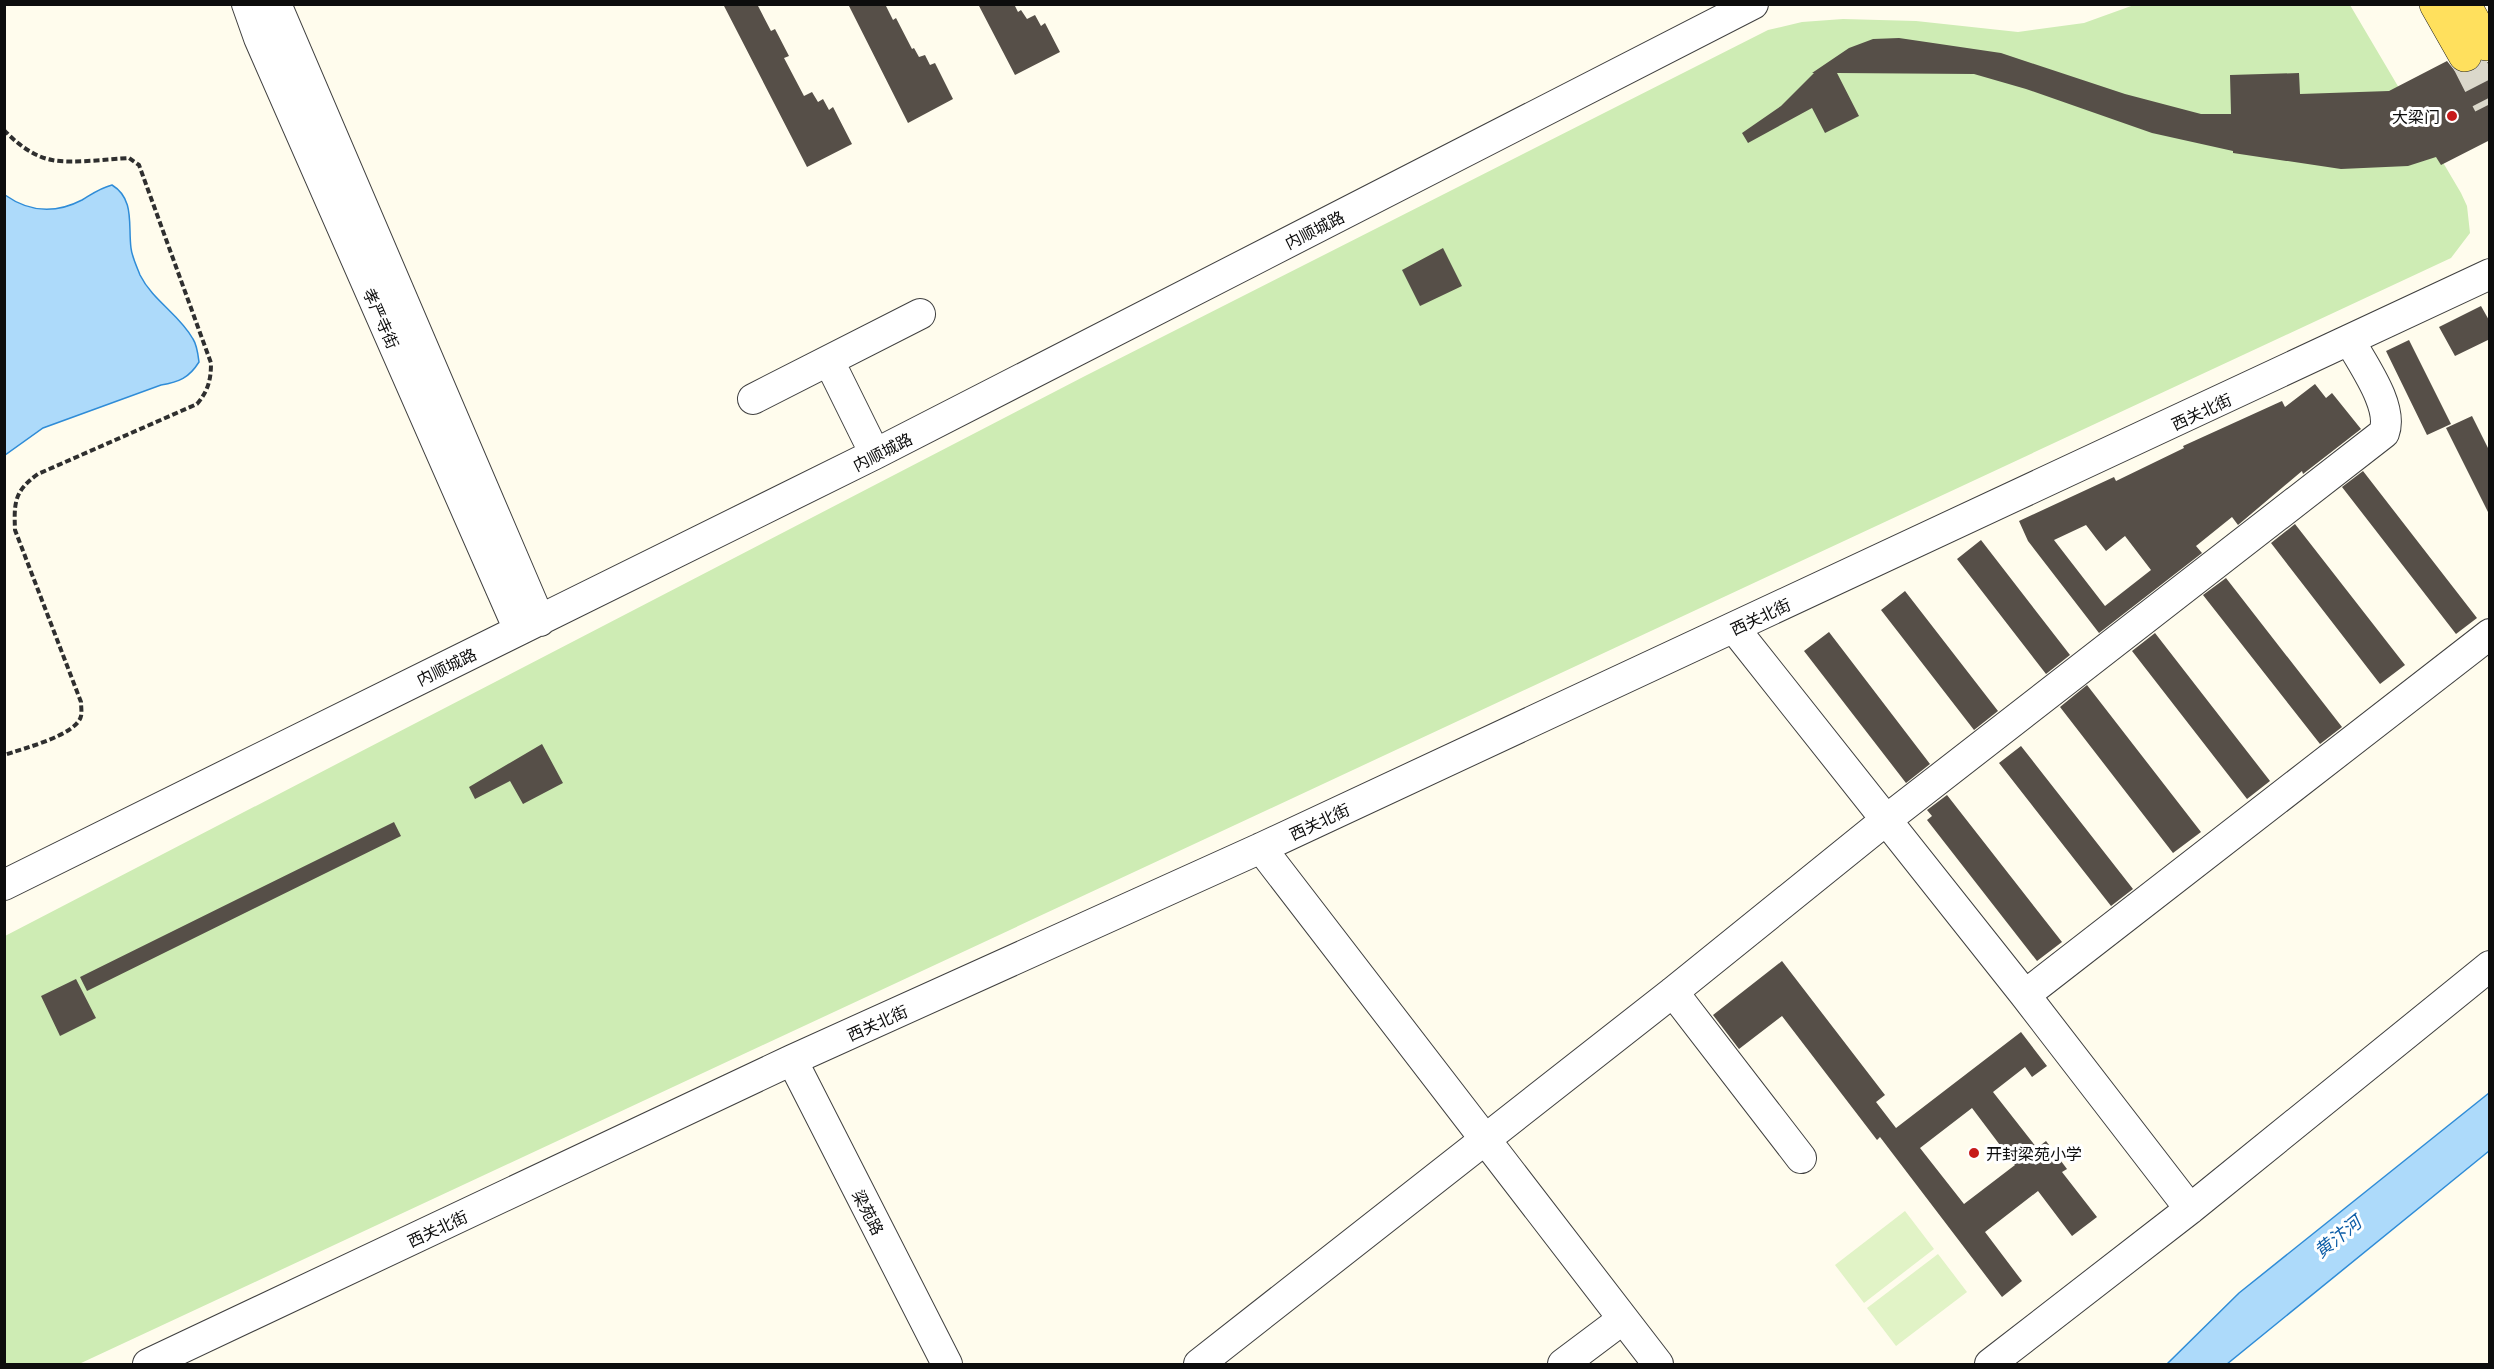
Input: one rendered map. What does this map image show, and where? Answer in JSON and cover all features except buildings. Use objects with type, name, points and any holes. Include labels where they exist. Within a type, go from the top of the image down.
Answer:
[{"type":"main road","points":[[2436,4],[2475,50],[2464,4]]},
{"type":"street","name":"孝严寺街","points":[[247,4],[259,38],[530,625]]},
{"type":"street","name":"孝严寺街","points":[[276,4],[530,625]]},
{"type":"street","name":"内顺城路","points":[[4,885],[875,454],[1753,4]]},
{"type":"street","name":"西关北街","points":[[148,1365],[792,1060],[1261,848],[2490,274]]},
{"type":"street","points":[[753,399],[920,314]]},
{"type":"street","points":[[1199,1365],[1673,992],[1886,820],[2385,433],[2388,424],[2386,409],[2350,341]]},
{"type":"street","points":[[829,361],[875,454]]},
{"type":"street","points":[[1734,628],[2025,995],[2190,1209]]},
{"type":"street","points":[[2025,995],[2490,634]]},
{"type":"street","points":[[1261,848],[1658,1365]]},
{"type":"street","points":[[1990,1365],[2190,1209],[2490,966]]},
{"type":"street","points":[[1673,992],[1801,1158]]},
{"type":"street","name":"梁苑路","points":[[792,1060],[947,1365]]},
{"type":"street","points":[[1563,1365],[1623,1319]]},
{"type":"path","points":[[4,130],[13,140],[29,151],[52,160],[129,158],[139,165],[211,363],[211,379],[205,394],[197,404],[38,474],[27,482],[17,495],[14,510],[15,530],[81,702],[81,717],[74,727],[58,736],[4,755]]},
{"type":"green space","points":[[2134,5],[2350,5],[2461,193],[2467,206],[2470,233],[2451,258],[79,1364],[5,1364],[5,936],[1085,376],[1768,30],[1802,22],[1843,19],[1916,21],[2018,32],[2084,23]]},
{"type":"green space","points":[[1905,1211],[1934,1249],[1864,1303],[1835,1265]]},
{"type":"green space","points":[[1938,1254],[1967,1292],[1896,1346],[1867,1308]]},
{"type":"water","points":[[112,185],[119,191],[127,205],[133,258],[140,275],[145,284],[187,330],[195,344],[199,362],[187,376],[178,381],[161,385],[43,428],[5,455],[5,195],[33,208],[52,209],[72,205]]},
{"type":"water","name":"黄汴河","points":[[2489,1093],[2489,1151],[2227,1364],[2167,1364],[2239,1293]]},
{"type":"tunnel","points":[[2465,55],[2490,104]]},
{"type":"place","name":"大梁门","points":[[2452,116]]},
{"type":"place","name":"开封梁苑小学","points":[[1974,1153]]}]
